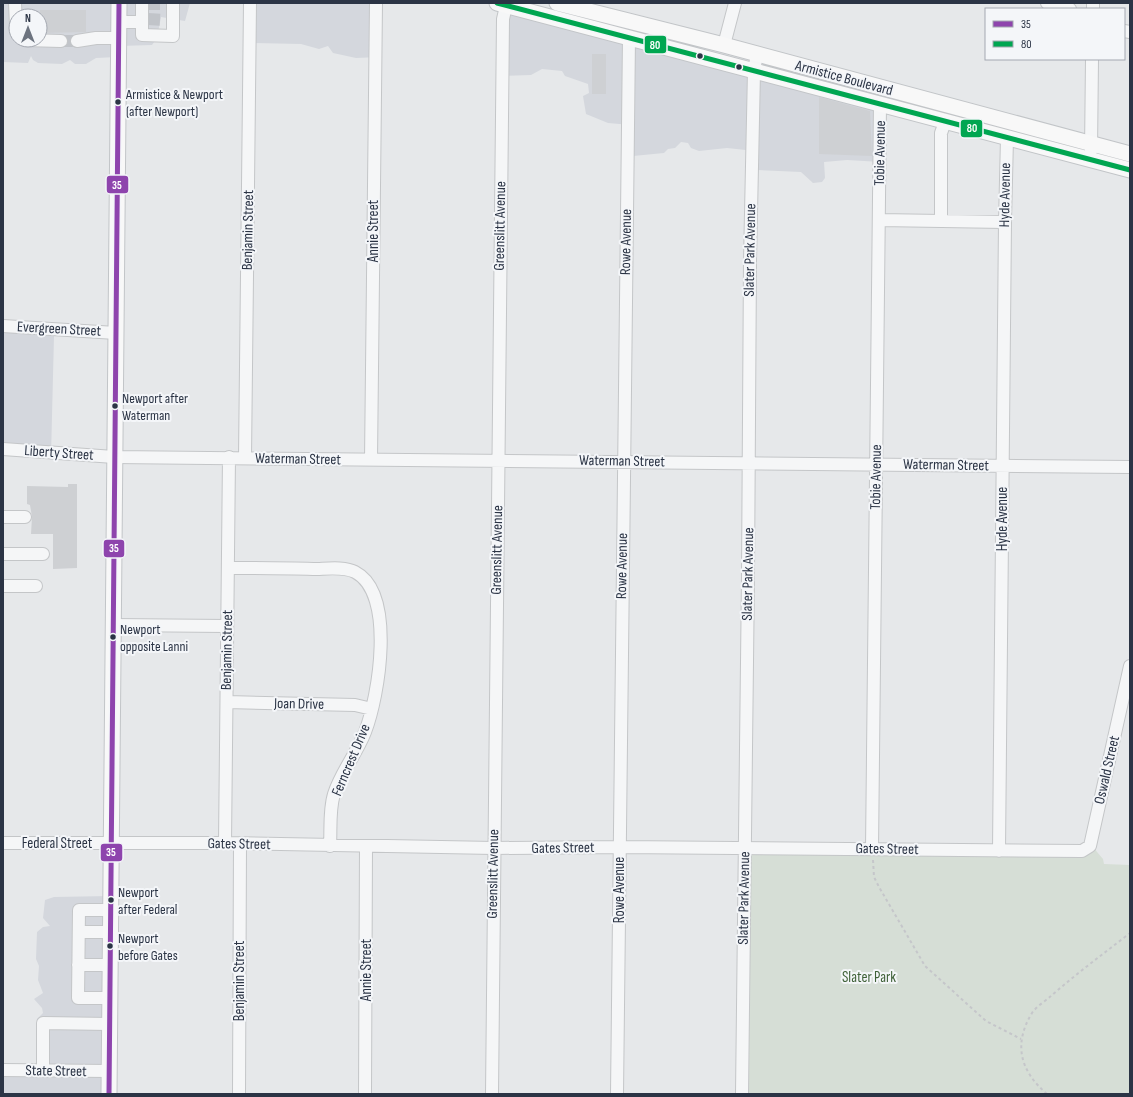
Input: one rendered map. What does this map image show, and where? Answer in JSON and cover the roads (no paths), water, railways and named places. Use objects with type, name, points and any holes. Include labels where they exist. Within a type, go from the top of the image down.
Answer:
[{"type":"main road","points":[[109,1094],[112,625],[119,3]]},
{"type":"main road","name":"Armistice Boulevard","points":[[557,3],[724,45],[1130,154]]},
{"type":"main road","name":"Armistice Boulevard","points":[[501,4],[1130,170]]},
{"type":"street","name":"Benjamin Street","points":[[245,458],[250,3]]},
{"type":"street","name":"Annie Street","points":[[371,460],[376,3]]},
{"type":"street","points":[[724,45],[735,3]]},
{"type":"street","points":[[1047,3],[1066,8]]},
{"type":"street","points":[[144,4],[142,35],[173,36],[168,20],[170,4]]},
{"type":"street","name":"Greenslitt Avenue","points":[[492,1094],[503,19],[501,4]]},
{"type":"street","points":[[118,22],[144,20]]},
{"type":"street","points":[[77,41],[96,38],[118,38]]},
{"type":"street","name":"Rowe Avenue","points":[[617,1094],[629,38]]},
{"type":"street","points":[[48,41],[61,41]]},
{"type":"street","name":"Slater Park Avenue","points":[[742,1094],[750,261],[754,71],[757,54]]},
{"type":"street","points":[[1090,160],[1092,60]]},
{"type":"street","name":"Tobie Avenue","points":[[872,848],[880,105]]},
{"type":"street","points":[[941,221],[942,133],[945,122]]},
{"type":"street","name":"Hyde Avenue","points":[[999,851],[1007,138]]},
{"type":"street","points":[[879,220],[1005,222]]},
{"type":"street","name":"Evergreen Street","points":[[3,326],[116,332]]},
{"type":"street","name":"Liberty Street","points":[[3,449],[114,457]]},
{"type":"street","name":"Waterman Street","points":[[114,457],[1130,467]]},
{"type":"street","name":"Benjamin Street","points":[[225,843],[229,458]]},
{"type":"street","points":[[3,516],[25,517]]},
{"type":"street","points":[[3,554],[43,554]]},
{"type":"street","name":"Ferncrest Drive","points":[[228,568],[334,569],[354,571],[366,579],[375,594],[379,612],[379,668],[372,709],[365,732],[339,782],[334,795],[330,846]]},
{"type":"street","points":[[3,586],[36,586]]},
{"type":"street","points":[[112,625],[227,626]]},
{"type":"street","name":"Oswald Street","points":[[1086,850],[1090,846],[1128,684],[1130,666]]},
{"type":"street","name":"Joan Drive","points":[[227,702],[355,705],[372,709]]},
{"type":"street","name":"Federal Street","points":[[3,843],[111,844]]},
{"type":"street","name":"Gates Street","points":[[111,844],[225,843],[494,848],[872,848],[1082,852],[1086,850]]},
{"type":"street","name":"Benjamin Street","points":[[239,1094],[240,844]]},
{"type":"street","name":"Annie Street","points":[[365,1094],[366,846]]},
{"type":"street","points":[[110,910],[79,910],[78,965],[78,998],[110,998]]},
{"type":"street","points":[[79,932],[110,932]]},
{"type":"street","points":[[78,965],[110,965]]},
{"type":"street","points":[[43,1070],[44,1023],[109,1024]]},
{"type":"street","name":"State Street","points":[[3,1070],[109,1071]]},
{"type":"tunnel","points":[[148,4],[164,4]]},
{"type":"tunnel","points":[[148,19],[164,20]]},
{"type":"tunnel","points":[[61,41],[77,41]]},
{"type":"place","name":"Armistice & Newport (after Newport)","points":[[118,102]]},
{"type":"place","name":"Newport after Waterman","points":[[115,406]]},
{"type":"place","name":"Newport opposite Lanni","points":[[113,637]]},
{"type":"place","name":"Newport after Federal","points":[[111,900]]},
{"type":"place","name":"Newport before Gates","points":[[110,946]]},
{"type":"park label","name":"Slater Park","points":[[869,977]]}]
